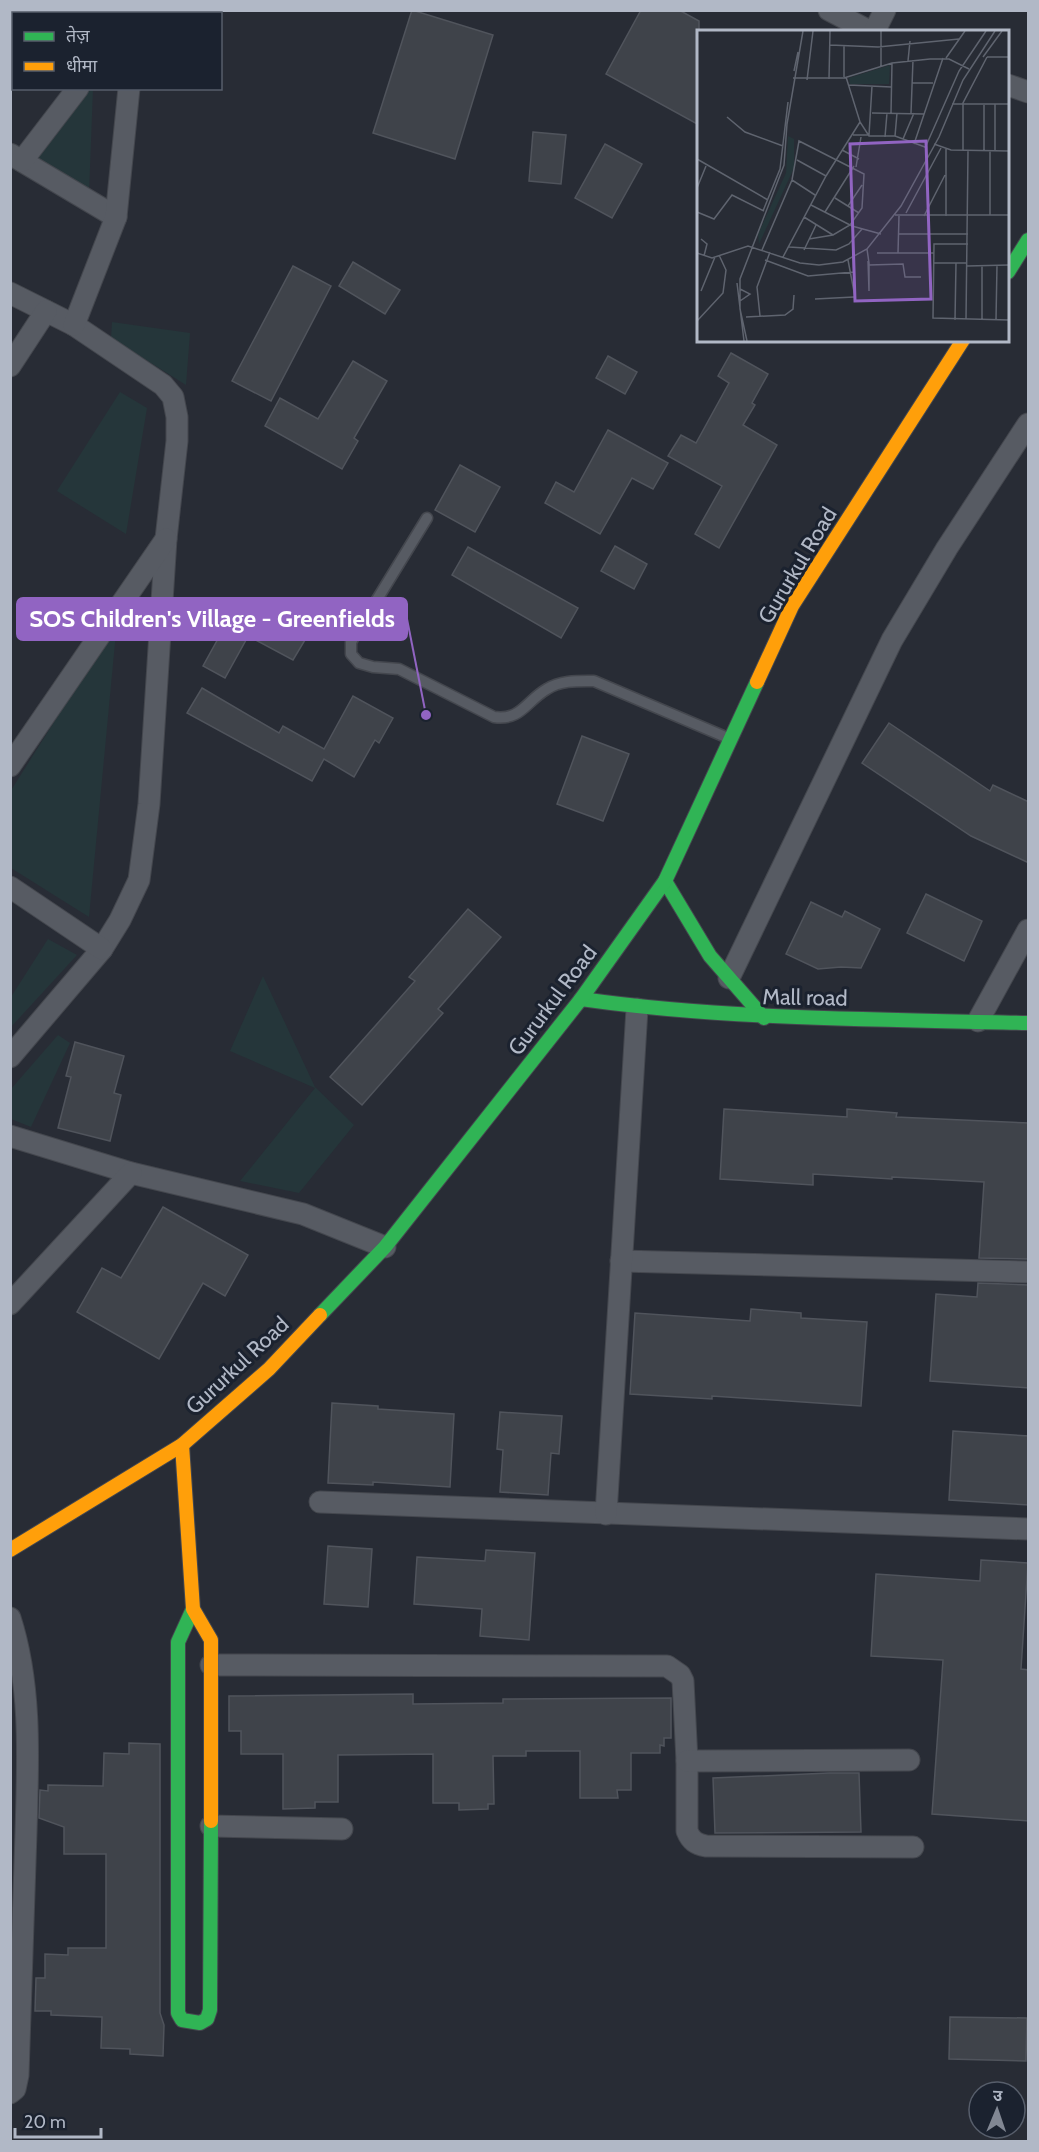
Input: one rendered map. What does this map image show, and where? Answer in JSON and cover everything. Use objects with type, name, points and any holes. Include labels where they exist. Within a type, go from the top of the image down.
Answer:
[{"type":"street","points":[[829,10],[869,30]]},
{"type":"street","points":[[874,30],[885,10]]},
{"type":"street","points":[[76,90],[16,158],[116,218]]},
{"type":"street","points":[[74,325],[116,218],[129,90]]},
{"type":"street","points":[[1009,270],[1029,240]]},
{"type":"street","points":[[10,293],[74,325],[163,385],[173,397],[177,417],[177,441],[166,539],[144,850],[139,880],[120,920],[102,949],[10,1057]]},
{"type":"street","points":[[10,366],[46,311]]},
{"type":"street","name":"Gururkul Road","points":[[10,1550],[182,1445],[269,1369],[385,1247],[581,999],[664,881],[792,606],[962,342]]},
{"type":"street","points":[[729,978],[892,640],[947,548],[1029,424]]},
{"type":"street","points":[[10,766],[166,539]]},
{"type":"street","points":[[664,881],[710,956],[764,1018]]},
{"type":"street","points":[[10,887],[102,949]]},
{"type":"street","points":[[978,1021],[1029,930]]},
{"type":"street","name":"Mall road","points":[[581,999],[637,1009],[764,1018],[1029,1023]]},
{"type":"street","points":[[606,1514],[637,1009]]},
{"type":"street","points":[[10,1136],[131,1173],[303,1214],[385,1247]]},
{"type":"street","points":[[10,1304],[131,1173]]},
{"type":"street","points":[[621,1261],[1029,1272]]},
{"type":"street","points":[[182,1445],[193,1609],[211,1640],[210,2010],[207,2019],[200,2023],[182,2020],[178,2013],[178,1642],[193,1609]]},
{"type":"street","points":[[320,1502],[1029,1529]]},
{"type":"street","points":[[10,1618],[19,1654],[28,1762],[18,2075],[15,2090],[10,2093]]},
{"type":"street","points":[[211,1665],[667,1666],[680,1675],[683,1681],[687,1761],[687,1831],[690,1839],[706,1846],[913,1847]]},
{"type":"street","points":[[687,1761],[909,1760]]},
{"type":"street","points":[[211,1826],[342,1828]]},
{"type":"lane","points":[[427,518],[351,642],[351,654],[359,663],[373,667],[399,669],[494,717],[507,719],[518,713],[547,688],[570,681],[594,681],[731,739]]},
{"type":"shaded area","points":[[87,90],[93,90],[89,194],[33,164]]},
{"type":"shaded area","points":[[112,322],[190,333],[186,385],[111,338]]},
{"type":"shaded area","points":[[120,392],[147,408],[126,534],[57,491]]},
{"type":"shaded area","points":[[117,622],[89,917],[11,868],[10,792]]},
{"type":"shaded area","points":[[48,939],[77,955],[11,1027],[11,997]]},
{"type":"shaded area","points":[[263,976],[315,1087],[354,1125],[299,1193],[240,1181],[315,1088],[230,1051]]},
{"type":"shaded area","points":[[58,1035],[70,1043],[31,1127],[11,1119],[11,1089]]},
{"type":"building","points":[[412,10],[493,35],[455,159],[373,133]]},
{"type":"building","points":[[641,10],[679,10],[699,21],[699,30],[697,30],[697,124],[606,74]]},
{"type":"building","points":[[533,132],[566,135],[561,184],[529,181]]},
{"type":"building","points":[[605,144],[642,164],[612,218],[575,198]]},
{"type":"building","points":[[353,262],[400,290],[385,314],[339,286]]},
{"type":"building","points":[[293,266],[331,286],[271,401],[232,381]]},
{"type":"building","points":[[731,353],[768,374],[752,403],[755,405],[743,425],[777,445],[719,548],[695,534],[722,486],[668,456],[681,435],[696,443],[729,383],[718,376]]},
{"type":"building","points":[[608,356],[637,372],[625,394],[596,378]]},
{"type":"building","points":[[353,361],[387,381],[354,438],[358,441],[342,469],[265,426],[280,398],[318,419]]},
{"type":"building","points":[[608,430],[668,463],[653,489],[632,478],[600,534],[545,503],[556,482],[574,492]]},
{"type":"building","points":[[460,465],[500,487],[475,532],[435,510]]},
{"type":"building","points":[[615,546],[647,564],[634,589],[601,571]]},
{"type":"building","points":[[468,547],[578,608],[561,638],[452,575]]},
{"type":"building","points":[[266,605],[311,630],[293,660],[248,636]]},
{"type":"building","points":[[224,628],[246,640],[225,678],[203,666]]},
{"type":"building","points":[[202,688],[279,733],[283,726],[324,749],[353,696],[393,718],[379,743],[375,740],[354,777],[324,759],[312,781],[187,713]]},
{"type":"building","points":[[889,723],[990,791],[993,785],[1029,802],[1029,863],[971,836],[862,763]]},
{"type":"building","points":[[582,736],[629,754],[603,821],[557,804]]},
{"type":"building","points":[[926,894],[982,921],[964,961],[907,933]]},
{"type":"building","points":[[811,902],[842,917],[845,911],[880,929],[861,968],[818,969],[786,954]]},
{"type":"building","points":[[468,909],[501,937],[438,1009],[443,1013],[362,1105],[330,1077],[415,981],[409,977]]},
{"type":"building","points":[[75,1042],[124,1056],[114,1093],[121,1095],[110,1141],[58,1128],[71,1077],[66,1076]]},
{"type":"building","points":[[724,1109],[847,1117],[847,1109],[897,1113],[896,1117],[1029,1123],[1029,1259],[979,1258],[984,1182],[813,1174],[813,1185],[720,1179]]},
{"type":"building","points":[[163,1207],[248,1255],[225,1296],[203,1283],[159,1359],[77,1312],[102,1268],[121,1278]]},
{"type":"building","points":[[978,1283],[1029,1285],[1029,1388],[930,1381],[936,1294],[977,1297]]},
{"type":"building","points":[[751,1309],[801,1313],[801,1318],[867,1322],[861,1406],[712,1396],[712,1399],[630,1394],[635,1313],[750,1321]]},
{"type":"building","points":[[332,1403],[378,1406],[378,1409],[454,1414],[450,1487],[373,1482],[373,1485],[328,1483]]},
{"type":"building","points":[[500,1412],[562,1416],[559,1454],[551,1453],[548,1495],[500,1492],[503,1450],[497,1449]]},
{"type":"building","points":[[953,1431],[1029,1436],[1029,1505],[949,1500]]},
{"type":"building","points":[[328,1546],[372,1549],[368,1607],[324,1604]]},
{"type":"building","points":[[486,1550],[535,1553],[529,1640],[480,1636],[482,1609],[414,1604],[417,1557],[485,1561]]},
{"type":"building","points":[[981,1560],[1028,1563],[1021,1669],[1029,1670],[1029,1821],[932,1814],[943,1660],[871,1656],[876,1574],[980,1581]]},
{"type":"building","points":[[413,1694],[413,1704],[503,1703],[503,1699],[671,1698],[671,1738],[664,1738],[664,1746],[660,1745],[660,1753],[631,1753],[631,1790],[617,1790],[618,1798],[580,1798],[580,1751],[526,1751],[526,1756],[493,1756],[494,1804],[488,1804],[488,1809],[459,1810],[459,1803],[433,1803],[433,1754],[338,1755],[338,1802],[315,1802],[315,1808],[283,1809],[283,1754],[241,1754],[241,1731],[229,1731],[229,1696]]},
{"type":"building","points":[[129,1743],[160,1744],[160,2013],[164,2025],[163,2056],[130,2054],[130,2049],[101,2048],[102,2017],[51,2015],[51,2011],[35,2011],[36,1978],[45,1978],[45,1954],[68,1955],[68,1948],[106,1948],[106,1854],[64,1854],[64,1827],[39,1818],[40,1790],[48,1791],[48,1785],[103,1786],[104,1753],[129,1754]]},
{"type":"building","points":[[859,1773],[861,1832],[715,1833],[713,1778]]},
{"type":"building","points":[[950,2017],[1027,2018],[1026,2061],[949,2059]]},
{"type":"traffic: fast","points":[[1009,270],[1028,240]]},
{"type":"traffic: fast","points":[[320,1315],[385,1247],[581,999],[665,881],[757,682]]},
{"type":"traffic: fast","points":[[665,881],[710,956],[764,1018]]},
{"type":"traffic: fast","points":[[581,999],[748,1015],[1028,1023]]},
{"type":"traffic: fast","points":[[193,1609],[178,1642],[178,2013],[182,2020],[200,2023],[207,2019],[210,2010],[211,1821]]},
{"type":"traffic: slow","points":[[757,682],[792,606],[962,342]]},
{"type":"traffic: slow","points":[[10,1550],[182,1445],[269,1369],[320,1315]]},
{"type":"traffic: slow","points":[[182,1445],[193,1609],[211,1640],[211,1821]]},
{"type":"place","name":"SOS Children's Village - Greenfields","points":[[426,715]]}]
